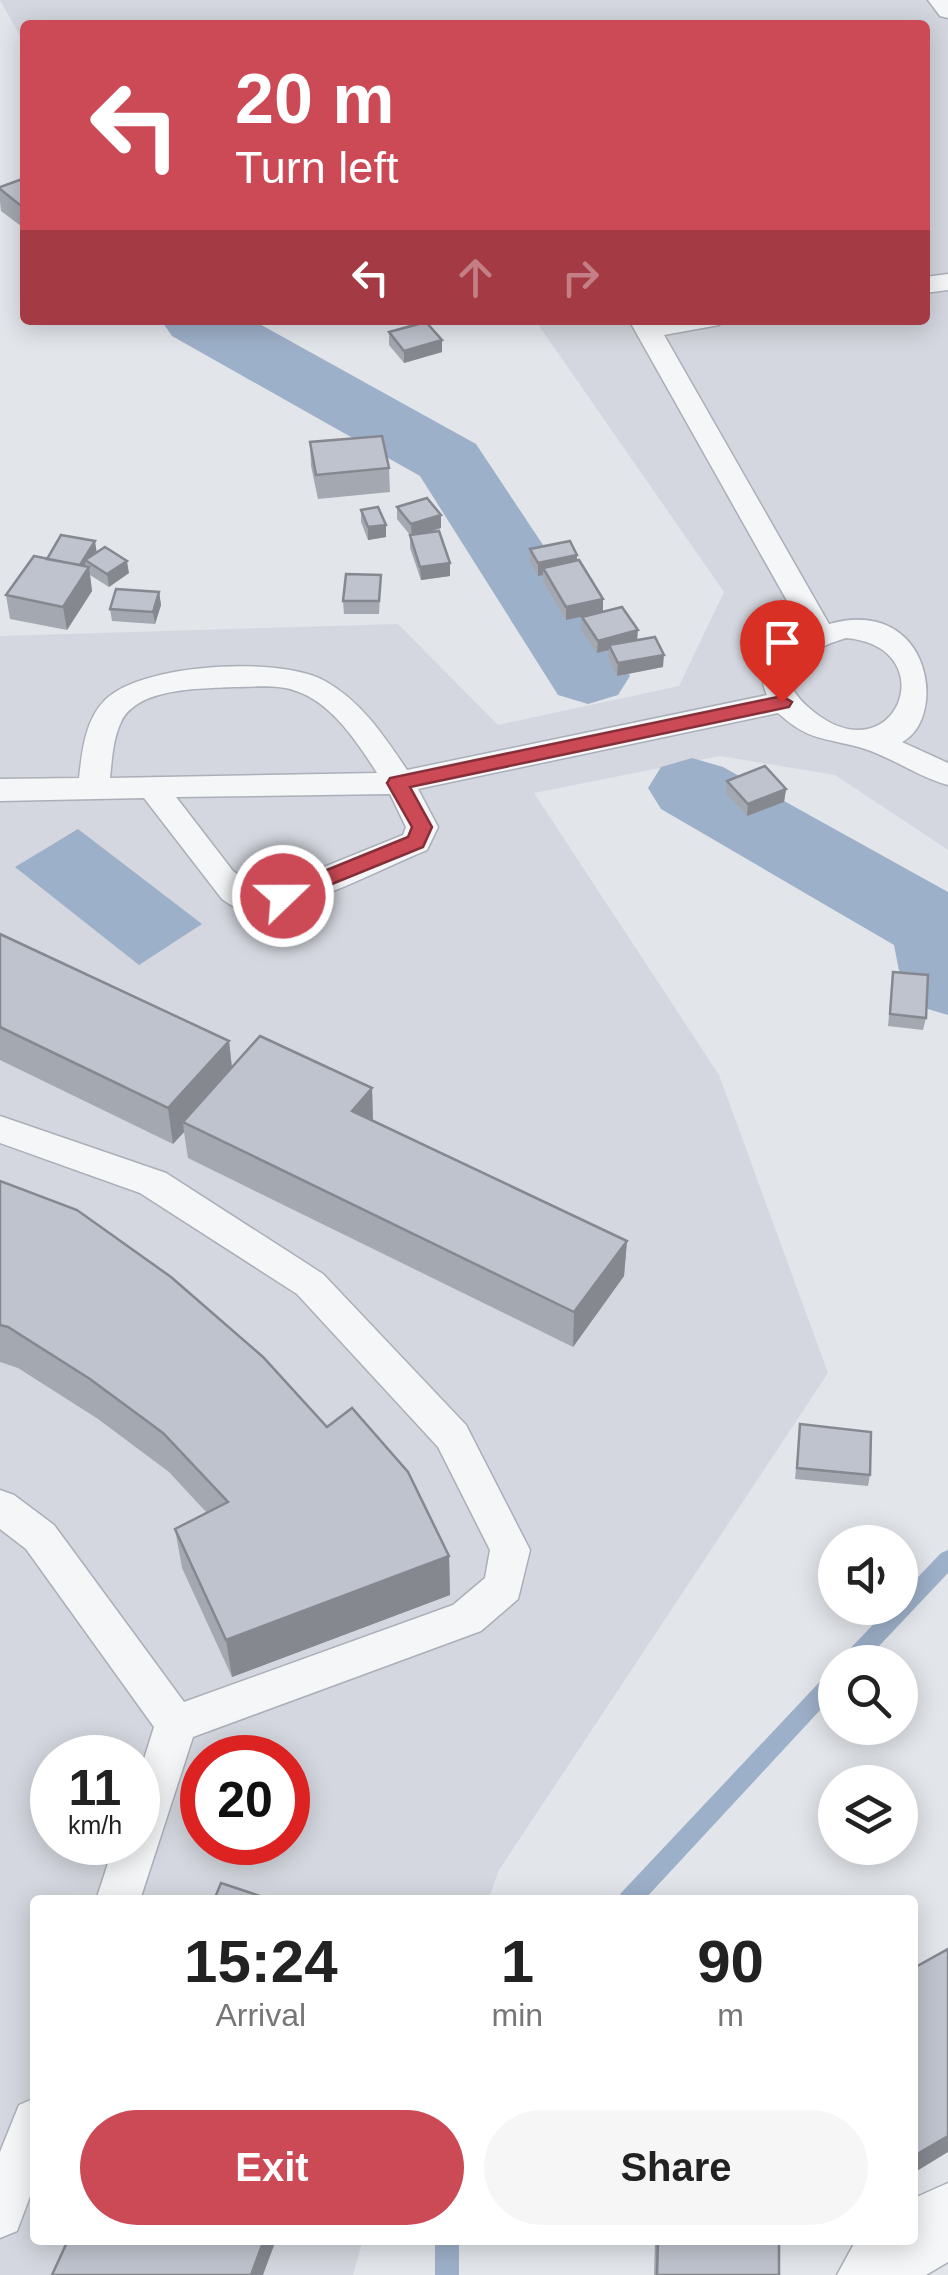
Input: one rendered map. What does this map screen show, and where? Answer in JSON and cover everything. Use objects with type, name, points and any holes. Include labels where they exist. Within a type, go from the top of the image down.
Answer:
[{"type":"street","points":[[918,2237],[948,2220]]},
{"type":"street","points":[[875,2275],[904,2245]]},
{"type":"lane","points":[[938,0],[948,12]]},
{"type":"lane","points":[[645,325],[820,633]]},
{"type":"lane","points":[[845,629],[896,638],[934,663],[942,680],[943,698],[934,714],[918,727],[895,736],[869,738],[818,729],[782,702],[775,686],[776,669],[784,654],[820,633],[845,629]]},
{"type":"lane","points":[[93,786],[100,738],[116,705],[158,683],[230,678],[303,682],[334,700],[366,732],[422,827],[416,842],[283,896],[242,898],[223,880],[152,785]]},
{"type":"lane","points":[[0,790],[397,783],[782,702]]},
{"type":"lane","points":[[869,738],[948,775]]},
{"type":"lane","points":[[0,1128],[153,1184],[310,1284],[452,1436],[510,1550],[504,1586],[467,1618],[176,1724]]},
{"type":"lane","points":[[0,1507],[40,1537],[176,1724]]},
{"type":"lane","points":[[160,1772],[176,1724]]},
{"type":"lane","points":[[120,1895],[129,1865]]},
{"type":"lane","points":[[0,2214],[30,2134]]},
{"type":"shaded area","points":[[0,0],[948,0],[948,850],[835,775],[720,756],[534,793],[719,1075],[828,1373],[499,1870],[490,1895],[30,1895],[30,2245],[362,2245],[353,2275],[0,2275],[0,636],[398,624],[498,725],[679,686],[724,592],[538,325],[930,325],[930,20],[20,20],[20,36]]},
{"type":"water","points":[[78,829],[202,924],[139,965],[15,867]]},
{"type":"building","points":[[20,180],[20,205],[0,189]]},
{"type":"building","points":[[429,325],[442,340],[404,351],[389,332]]},
{"type":"building","points":[[382,436],[389,468],[316,475],[310,442]]},
{"type":"building","points":[[427,498],[441,515],[411,524],[397,507]]},
{"type":"building","points":[[378,507],[386,525],[368,527],[361,510]]},
{"type":"building","points":[[439,531],[450,563],[420,567],[410,535]]},
{"type":"building","points":[[61,535],[95,541],[80,565],[47,559]]},
{"type":"building","points":[[570,541],[577,555],[538,563],[530,549]]},
{"type":"building","points":[[105,547],[127,561],[107,574],[85,560]]},
{"type":"building","points":[[34,556],[89,567],[63,607],[6,595]]},
{"type":"building","points":[[579,560],[603,599],[566,607],[543,568]]},
{"type":"building","points":[[346,574],[381,575],[379,601],[343,601]]},
{"type":"building","points":[[116,589],[159,592],[153,612],[110,609]]},
{"type":"building","points":[[622,607],[638,630],[598,641],[582,617]]},
{"type":"building","points":[[655,637],[664,655],[618,663],[609,645]]},
{"type":"building","points":[[765,766],[786,789],[748,804],[727,781]]},
{"type":"building","points":[[0,934],[229,1041],[168,1108],[0,1027]]},
{"type":"building","points":[[893,972],[928,975],[926,1018],[890,1014]]},
{"type":"building","points":[[260,1036],[372,1088],[352,1111],[627,1241],[574,1312],[183,1122]]},
{"type":"building","points":[[0,1181],[77,1210],[171,1277],[263,1357],[327,1427],[352,1408],[408,1472],[449,1556],[226,1640],[175,1529],[228,1502],[163,1433],[90,1379],[0,1325]]},
{"type":"building","points":[[800,1424],[871,1432],[870,1475],[797,1468]]},
{"type":"building","points":[[221,1883],[257,1895],[216,1895]]},
{"type":"building","points":[[948,1949],[948,2136],[918,2154],[918,1966]]},
{"type":"building","points":[[66,2245],[262,2245],[251,2275],[52,2275]]},
{"type":"building","points":[[658,2245],[779,2245],[779,2275],[657,2275]]},
{"type":"waterway","points":[[207,325],[449,460],[588,676]]},
{"type":"waterway","points":[[692,788],[937,928],[948,981]]},
{"type":"waterway","points":[[867,1645],[948,1559]]},
{"type":"waterway","points":[[634,1895],[818,1698]]},
{"type":"waterway","points":[[447,2245],[447,2275]]},
{"type":"route","points":[[283,896],[416,842],[422,827],[397,783],[782,702]]}]
